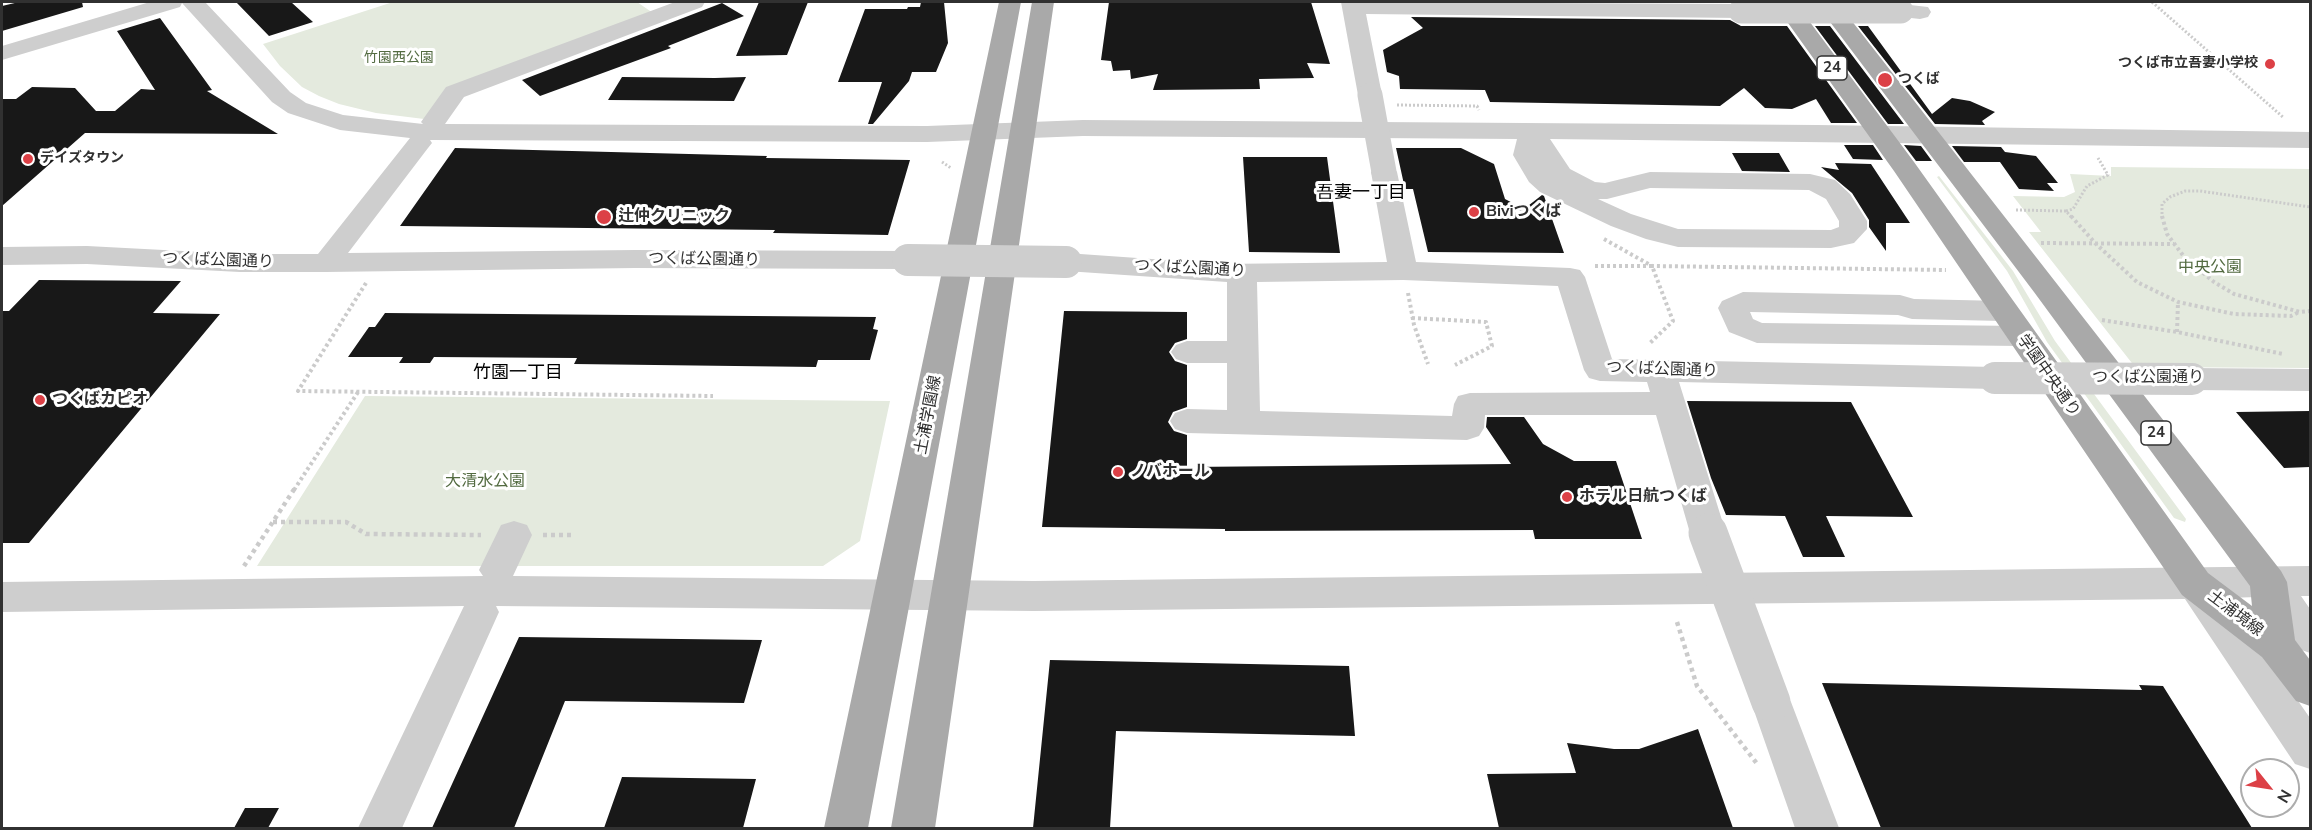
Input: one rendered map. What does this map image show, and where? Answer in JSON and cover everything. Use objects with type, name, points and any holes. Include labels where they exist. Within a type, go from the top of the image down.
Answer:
[{"type":"main road","name":"土浦学園線","points":[[846,828],[1010,2]]},
{"type":"main road","points":[[913,828],[1043,2]]},
{"type":"main road","name":"学園中央通り","points":[[1784,2],[1880,134],[2195,584]]},
{"type":"main road","name":"24","points":[[1826,2],[1929,134],[2268,582]]},
{"type":"main road","name":"土浦境線","points":[[2268,582],[2310,688]]},
{"type":"main road","name":"土浦境線","points":[[2195,584],[2293,641]]},
{"type":"street","points":[[2,53],[172,2]]},
{"type":"street","points":[[193,2],[281,97],[297,108],[340,122],[388,130],[438,133],[927,134],[1024,130],[1532,131],[2310,140]]},
{"type":"street","points":[[326,263],[455,92],[694,2]]},
{"type":"street","points":[[1404,271],[1353,4],[1741,11],[1910,11]]},
{"type":"street","points":[[1532,131],[1560,175],[1571,183],[1599,191],[1650,180],[1810,182],[1825,186],[1836,194],[1849,213],[1853,229],[1844,237],[1831,239],[1678,237],[1656,233],[1621,220],[1550,186],[1538,176],[1526,155],[1532,131]]},
{"type":"street","points":[[1650,180],[1633,191],[1631,202],[1635,217],[1656,233]]},
{"type":"street","name":"つくば公園通り","points":[[2,256],[87,255],[240,263],[326,263],[635,259],[840,261],[907,254],[1242,272],[1404,271],[1495,263],[1570,277],[1600,370],[1660,373],[2193,379],[2301,370]]},
{"type":"street","points":[[1242,272],[1244,422]]},
{"type":"street","points":[[1919,321],[1918,336],[1757,333],[1740,325],[1733,308],[1743,302],[1900,305],[1919,321],[2011,323]]},
{"type":"street","points":[[1187,352],[1243,352]]},
{"type":"street","points":[[1187,421],[1467,428],[1470,404],[1509,408],[1660,373],[1708,533],[1817,828]]},
{"type":"street","points":[[498,570],[514,535]]},
{"type":"street","points":[[2,597],[489,591],[949,595],[2195,584],[2310,581]]},
{"type":"street","name":"学園中央通り","points":[[2195,584],[2310,751]]},
{"type":"street","points":[[380,828],[480,612]]},
{"type":"path","points":[[2152,2],[2290,123]]},
{"type":"path","points":[[2012,210],[2066,211],[2073,209],[2087,186],[2108,175],[2097,157]]},
{"type":"path","points":[[2300,312],[2234,294],[2199,271],[2166,234],[2162,204],[2170,197],[2184,191],[2200,191],[2310,207]]},
{"type":"path","points":[[2066,211],[2095,243],[2137,282],[2178,302],[2242,315],[2291,315],[2310,311]]},
{"type":"path","points":[[2037,243],[2175,244]]},
{"type":"path","points":[[379,262],[298,391],[712,396]]},
{"type":"path","points":[[1596,266],[1652,266],[1673,321],[1660,373]]},
{"type":"path","points":[[1404,271],[1412,318],[1428,364]]},
{"type":"path","points":[[2177,332],[2178,302]]},
{"type":"path","points":[[1412,318],[1486,322],[1492,346],[1455,365]]},
{"type":"path","points":[[2098,320],[2177,332],[2284,354],[2301,370]]},
{"type":"path","points":[[240,572],[358,391]]},
{"type":"path","points":[[273,522],[346,522],[366,534],[572,535]]},
{"type":"path","points":[[1677,622],[1697,687],[1762,771]]},
{"type":"green space","name":"竹園西公園","points":[[393,2],[637,2],[653,13],[535,56],[424,119],[376,113],[339,104],[319,96],[302,87],[280,66],[263,44]]},
{"type":"green space","name":"中央公園","points":[[2111,167],[2310,169],[2310,368],[2135,367],[2029,232],[2041,232],[2013,196],[2064,197],[2075,192],[2070,174],[2111,176]]},
{"type":"green space","points":[[1939,176],[2013,271],[2055,341],[2186,519],[2185,522],[2174,518],[2047,342],[2007,271],[1937,177]]},
{"type":"green space","name":"大清水公園","points":[[365,396],[890,401],[860,541],[823,566],[257,566]]},
{"type":"building","points":[[19,2],[82,2],[83,7],[2,31],[2,6]]},
{"type":"building","points":[[236,2],[291,2],[313,22],[269,36]]},
{"type":"building","points":[[759,2],[808,2],[787,55],[736,56]]},
{"type":"building","points":[[921,2],[944,2],[948,43],[936,72],[912,72],[909,81],[873,124],[868,124],[882,82],[838,82],[865,9],[907,9],[908,7],[920,7]]},
{"type":"building","points":[[1109,2],[1311,2],[1330,64],[1307,63],[1314,78],[1259,79],[1260,89],[1153,90],[1158,74],[1131,79],[1130,70],[1113,71],[1111,61],[1101,60]]},
{"type":"building","points":[[722,3],[744,16],[668,46],[671,48],[540,96],[522,80]]},
{"type":"building","points":[[1411,17],[1730,20],[1741,26],[1787,26],[1857,123],[1831,123],[1816,99],[1792,109],[1765,108],[1744,88],[1720,106],[1490,102],[1485,90],[1400,89],[1399,76],[1387,72],[1383,50],[1423,28]]},
{"type":"building","points":[[160,18],[212,90],[207,91],[278,134],[85,133],[2,206],[2,99],[16,99],[32,87],[75,88],[96,111],[115,111],[141,89],[155,90],[117,31]]},
{"type":"building","points":[[1815,26],[1830,26],[1904,124],[1888,124]]},
{"type":"building","points":[[1858,26],[1868,26],[1932,114],[1952,98],[1970,101],[1995,112],[1982,121],[1985,125],[1935,124]]},
{"type":"building","points":[[622,77],[746,77],[734,101],[608,100]]},
{"type":"building","points":[[1844,145],[1873,145],[1883,160],[1853,159]]},
{"type":"building","points":[[1904,145],[1921,146],[1932,161],[1916,161]]},
{"type":"building","points":[[1952,146],[2001,147],[2005,152],[2036,156],[2058,183],[2047,183],[2054,191],[2019,189],[2000,162],[1964,162]]},
{"type":"building","points":[[455,148],[910,160],[888,235],[773,233],[775,230],[400,226]]},
{"type":"building","name":"Biviつくば","points":[[1396,148],[1461,148],[1494,164],[1505,199],[1524,209],[1542,195],[1544,196],[1564,253],[1428,252],[1413,189],[1405,189]]},
{"type":"building","points":[[1732,153],[1779,153],[1790,172],[1742,171]]},
{"type":"building","points":[[1243,157],[1327,157],[1340,253],[1249,252]]},
{"type":"building","points":[[1835,163],[1871,164],[1910,223],[1886,223],[1886,251],[1869,227],[1869,220],[1852,193],[1821,167],[1839,170]]},
{"type":"building","points":[[39,280],[181,281],[153,313],[220,314],[29,543],[2,543],[2,311],[9,311]]},
{"type":"building","points":[[1064,311],[1187,312],[1187,339],[1175,343],[1169,352],[1175,361],[1187,365],[1187,407],[1173,412],[1168,422],[1174,431],[1187,435],[1187,467],[1511,464],[1486,427],[1487,417],[1524,417],[1543,444],[1574,461],[1616,461],[1642,539],[1535,539],[1533,530],[1225,531],[1225,529],[1042,527]]},
{"type":"building","points":[[385,313],[876,317],[873,329],[878,330],[870,360],[818,360],[816,367],[574,364],[577,358],[434,357],[430,363],[399,363],[403,357],[348,357],[369,327],[375,327]]},
{"type":"building","points":[[1687,401],[1851,402],[1913,517],[1826,516],[1845,557],[1803,557],[1785,516],[1726,515],[1711,478]]},
{"type":"building","points":[[2310,411],[2310,467],[2284,468],[2236,412]]},
{"type":"building","points":[[519,637],[762,640],[744,703],[565,701],[514,828],[432,828]]},
{"type":"building","points":[[1050,660],[1349,666],[1355,736],[1116,731],[1110,828],[1033,828]]},
{"type":"building","points":[[1822,683],[2142,690],[2139,685],[2163,686],[2240,809],[2240,818],[2246,818],[2252,828],[1881,828]]},
{"type":"building","points":[[1698,729],[1733,828],[1499,828],[1487,774],[1576,773],[1567,743],[1614,749],[1639,749]]},
{"type":"building","points":[[622,777],[756,779],[743,828],[604,828]]},
{"type":"building","points":[[245,808],[279,808],[268,828],[234,828]]},
{"type":"place","name":"つくば市立吾妻小学校","points":[[2270,64]]},
{"type":"place","name":"つくば","points":[[1885,80]]},
{"type":"place","name":"デイズタウン","points":[[28,159]]},
{"type":"place","name":"Biviつくば","points":[[1474,212]]},
{"type":"place","name":"辻仲クリニック","points":[[604,217]]},
{"type":"place","name":"つくばカピオ","points":[[40,400]]},
{"type":"place","name":"ノバホール","points":[[1118,472]]},
{"type":"place","name":"ホテル日航つくば","points":[[1567,497]]},
{"type":"district","name":"吾妻一丁目","points":[[1361,194]]},
{"type":"district","name":"竹園一丁目","points":[[518,374]]}]
